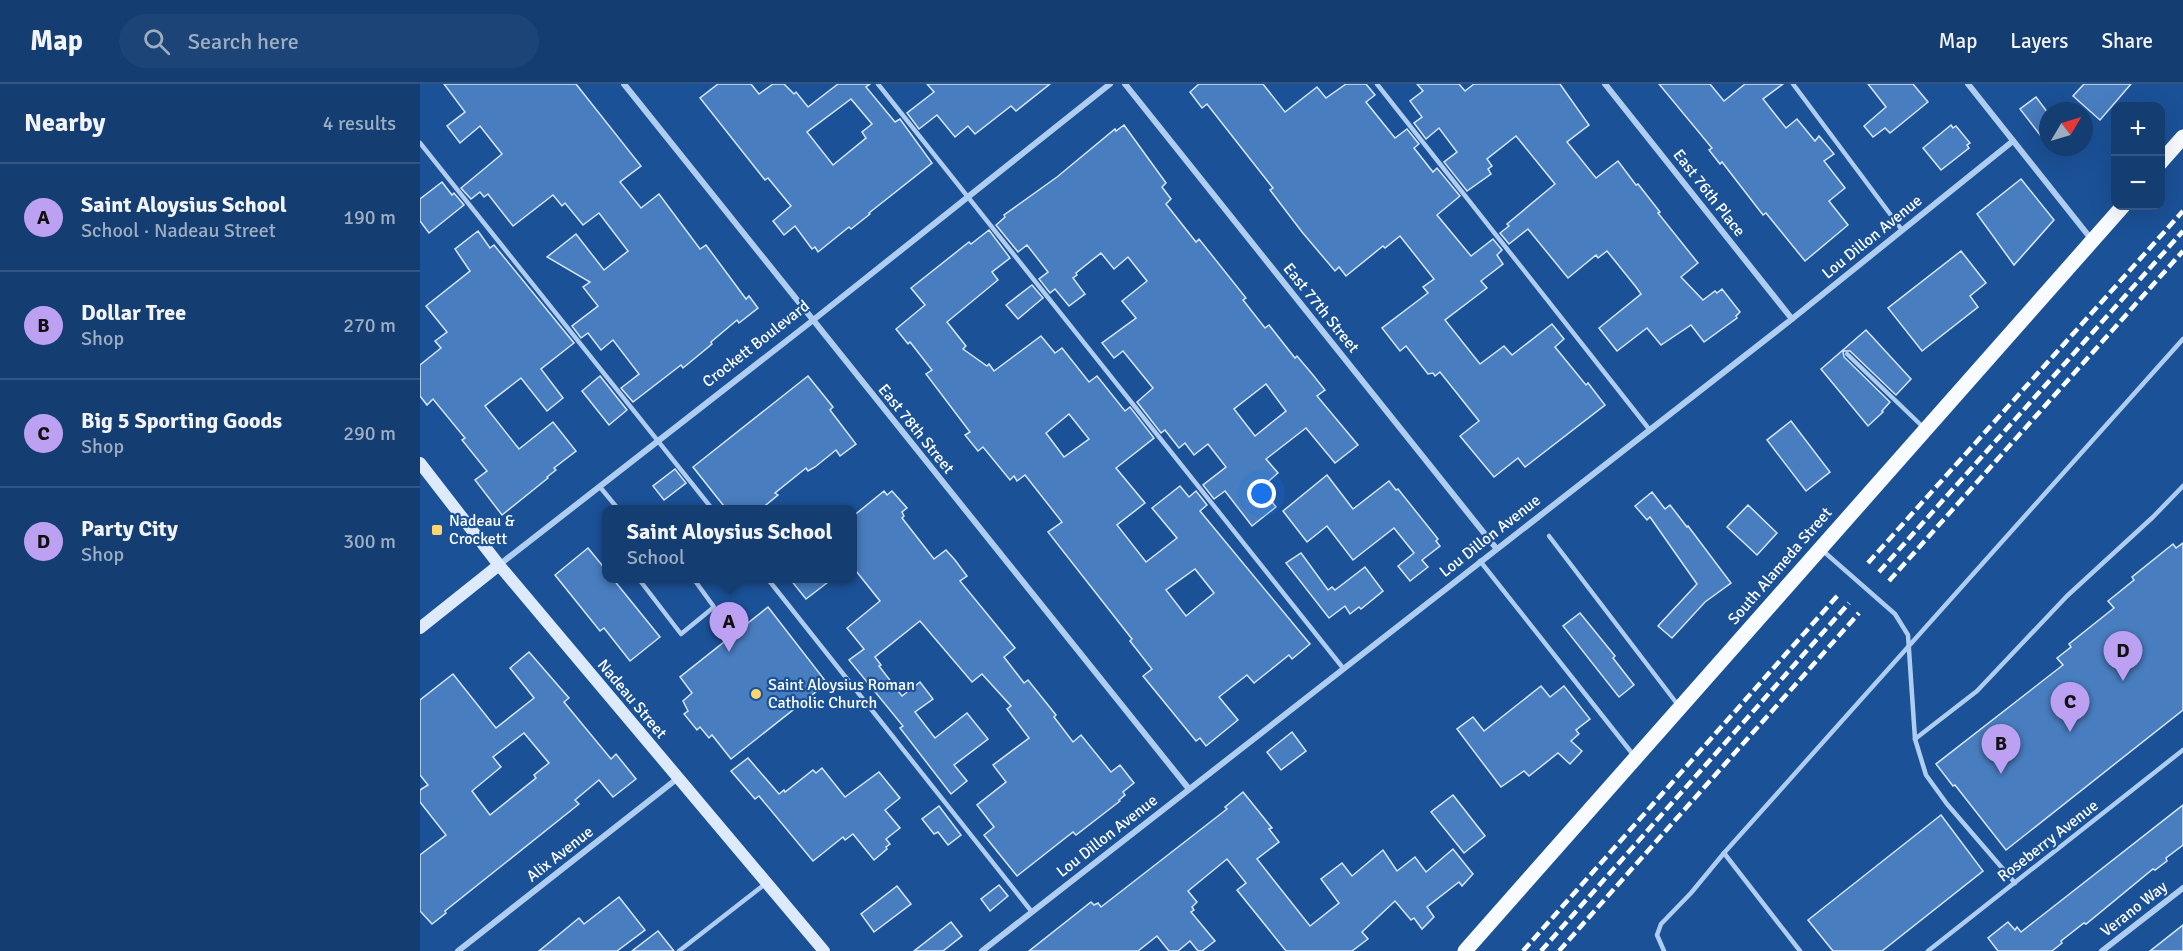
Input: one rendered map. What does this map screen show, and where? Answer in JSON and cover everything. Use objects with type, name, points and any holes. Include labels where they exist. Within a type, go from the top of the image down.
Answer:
[{"type":"main road","points":[[2165,157],[2183,137]]},
{"type":"main road","name":"South Alameda Street","points":[[1465,951],[2119,210]]},
{"type":"main road","name":"Nadeau Street","points":[[420,463],[499,565],[825,951]]},
{"type":"main road","name":"Crockett Boulevard","points":[[420,628],[499,565]]},
{"type":"street","name":"East 78th Street","points":[[624,84],[1189,789]]},
{"type":"street","name":"Crockett Boulevard","points":[[499,565],[812,321],[1110,84]]},
{"type":"street","name":"East 77th Street","points":[[1125,84],[1496,548]]},
{"type":"street","name":"East 76th Place","points":[[1605,84],[1792,319]]},
{"type":"street","points":[[1968,84],[2092,240]]},
{"type":"street","name":"Lou Dillon Avenue","points":[[982,951],[1792,319],[2013,141]]},
{"type":"street","name":"Alix Avenue","points":[[458,951],[678,778]]},
{"type":"street","name":"Verano Way","points":[[2102,951],[2183,888]]},
{"type":"lane","points":[[878,84],[1342,668]]},
{"type":"lane","points":[[1377,84],[1649,429]]},
{"type":"lane","points":[[1793,84],[1902,230]]},
{"type":"lane","points":[[420,143],[709,505]]},
{"type":"lane","points":[[1664,951],[1657,935],[1661,924],[2183,339]]},
{"type":"lane","points":[[1847,354],[1925,429]]},
{"type":"lane","points":[[1916,739],[1977,691],[2067,596],[2153,517],[2183,486]]},
{"type":"lane","points":[[600,487],[615,505]]},
{"type":"lane","points":[[1549,537],[1680,707]]},
{"type":"lane","points":[[1820,549],[1895,614],[1908,635],[1916,739],[1926,775],[1947,804],[2014,883]]},
{"type":"lane","points":[[1480,561],[1636,758]]},
{"type":"lane","points":[[641,583],[681,634],[714,607],[696,583]]},
{"type":"lane","points":[[770,583],[1032,912]]},
{"type":"lane","name":"Roseberry Avenue","points":[[1928,951],[2183,750]]},
{"type":"lane","points":[[1724,853],[1800,951]]},
{"type":"lane","points":[[679,951],[767,882]]},
{"type":"building","points":[[444,84],[576,84],[641,166],[620,182],[641,208],[659,194],[700,249],[706,245],[746,299],[749,296],[758,308],[739,323],[737,320],[683,368],[681,365],[633,402],[621,388],[639,374],[613,340],[601,350],[588,333],[581,338],[572,326],[598,306],[583,287],[590,282],[547,257],[576,234],[604,270],[628,251],[599,213],[583,225],[565,203],[562,206],[553,195],[513,226],[488,194],[484,197],[480,192],[471,199],[461,188],[502,154],[480,126],[460,143],[447,126],[465,112]]},
{"type":"building","points":[[718,84],[751,84],[759,94],[773,84],[784,84],[794,94],[796,92],[808,107],[838,84],[870,84],[866,87],[895,122],[900,119],[932,163],[851,229],[849,227],[818,252],[815,247],[812,249],[795,226],[784,235],[773,221],[791,206],[768,178],[765,180],[700,98]],"holes":[[[851,99],[872,124],[862,132],[866,138],[833,165],[807,132]]]},
{"type":"building","points":[[927,84],[1050,84],[1016,111],[1011,106],[975,134],[968,126],[955,137],[937,115],[919,129],[907,113],[934,92]]},
{"type":"building","points":[[1199,84],[1263,84],[1285,112],[1317,87],[1326,98],[1346,84],[1366,84],[1375,95],[1366,102],[1395,138],[1407,129],[1419,144],[1414,148],[1433,172],[1437,168],[1460,196],[1437,215],[1471,256],[1493,239],[1502,250],[1497,255],[1503,264],[1481,281],[1487,288],[1445,320],[1480,364],[1504,346],[1512,355],[1552,324],[1564,339],[1555,347],[1605,405],[1525,467],[1518,458],[1494,477],[1460,436],[1479,421],[1440,372],[1435,376],[1433,373],[1428,374],[1406,346],[1400,351],[1382,328],[1428,293],[1423,287],[1434,279],[1400,236],[1385,248],[1383,246],[1346,276],[1339,267],[1335,271],[1302,232],[1270,190],[1273,188],[1207,104],[1202,108],[1190,92]]},
{"type":"building","points":[[1417,84],[1459,84],[1465,91],[1474,84],[1560,84],[1589,125],[1567,142],[1596,178],[1618,161],[1698,263],[1681,277],[1703,300],[1722,289],[1740,312],[1737,318],[1704,342],[1691,325],[1661,345],[1647,328],[1617,351],[1599,328],[1641,294],[1636,287],[1607,251],[1598,258],[1596,255],[1568,278],[1528,229],[1509,244],[1500,233],[1509,226],[1507,224],[1555,184],[1516,136],[1487,159],[1492,166],[1488,169],[1491,174],[1467,191],[1444,162],[1457,152],[1439,128],[1426,139],[1414,123],[1422,117],[1410,101],[1423,91]]},
{"type":"building","points":[[1659,84],[1710,84],[1724,101],[1745,84],[1783,84],[1763,99],[1786,128],[1797,119],[1815,141],[1819,136],[1834,154],[1824,161],[1845,188],[1829,201],[1848,225],[1805,261],[1766,213],[1763,215],[1722,162],[1720,164],[1709,150],[1712,148]]},
{"type":"building","points":[[1868,84],[1913,84],[1928,102],[1890,133],[1885,128],[1873,137],[1864,126],[1886,107]]},
{"type":"building","points":[[2084,84],[2131,84],[2116,102],[2111,102],[2111,107],[2100,120],[2093,114],[2093,102],[2080,102],[2073,96]]},
{"type":"building","points":[[2036,97],[2040,102],[2039,133],[2020,109]]},
{"type":"building","points":[[1124,125],[1166,183],[1162,187],[1171,199],[1166,204],[1196,242],[1199,239],[1246,298],[1243,300],[1265,328],[1269,325],[1295,358],[1297,356],[1325,390],[1317,396],[1358,445],[1335,463],[1306,428],[1266,459],[1278,473],[1261,488],[1276,507],[1252,526],[1225,491],[1214,499],[1203,485],[1226,467],[1208,444],[1194,455],[1185,443],[1179,448],[1165,430],[1161,433],[1137,402],[1153,388],[1123,351],[1114,358],[1102,343],[1136,318],[1122,301],[1147,281],[1128,257],[1114,269],[1101,253],[1076,273],[1077,275],[1073,278],[1085,294],[1069,306],[1055,289],[1050,293],[1039,279],[1048,272],[1027,245],[1018,252],[996,225],[1005,217],[1004,215],[1057,177],[1115,129],[1116,131]],"holes":[[[1266,384],[1286,411],[1255,436],[1234,409]]]},
{"type":"building","points":[[1951,125],[1953,128],[1956,126],[1970,143],[1967,145],[1969,148],[1941,170],[1923,148]]},
{"type":"building","points":[[2021,179],[2054,220],[2014,265],[1977,214]]},
{"type":"building","points":[[442,182],[464,205],[429,233],[420,221],[420,199]]},
{"type":"building","points":[[989,230],[1010,258],[992,272],[998,280],[947,322],[966,346],[963,349],[987,366],[989,364],[994,371],[1041,336],[1055,353],[1062,348],[1089,382],[1097,376],[1125,411],[1130,407],[1154,438],[1116,468],[1145,503],[1117,525],[1146,562],[1177,538],[1152,508],[1180,486],[1189,497],[1196,491],[1207,505],[1200,511],[1310,644],[1292,659],[1289,655],[1254,683],[1247,675],[1219,697],[1238,720],[1206,746],[1200,738],[1196,741],[1143,676],[1152,669],[1130,641],[1132,639],[1048,532],[1062,522],[1025,475],[1017,481],[1014,476],[1010,480],[983,447],[978,451],[965,435],[970,432],[926,374],[932,370],[910,342],[908,344],[896,329],[925,305],[911,288],[969,242],[971,244]],"holes":[[[1069,414],[1089,439],[1064,457],[1046,433]],[[1195,569],[1214,593],[1186,616],[1166,590]]]},
{"type":"building","points":[[478,231],[490,248],[494,245],[574,343],[541,369],[563,398],[547,411],[521,378],[485,406],[519,449],[553,422],[576,451],[554,468],[556,470],[548,478],[502,515],[475,480],[487,471],[462,440],[465,438],[433,399],[427,405],[420,396],[420,365],[441,348],[435,341],[447,332],[426,306],[470,271],[455,249]]},
{"type":"building","points":[[1961,251],[1986,283],[1970,296],[1978,307],[1922,351],[1888,308]]},
{"type":"building","points":[[1032,285],[1043,298],[1018,319],[1006,305]]},
{"type":"building","points":[[1866,330],[1911,379],[1896,395],[1850,351],[1843,351],[1844,357],[1890,402],[1868,426],[1821,369]]},
{"type":"building","points":[[600,376],[627,410],[609,425],[582,391]]},
{"type":"building","points":[[808,376],[833,407],[830,410],[856,444],[840,456],[836,450],[815,467],[808,471],[806,468],[775,493],[778,495],[766,505],[723,505],[693,467]]},
{"type":"building","points":[[1791,421],[1830,472],[1806,491],[1767,440]]},
{"type":"building","points":[[675,469],[686,483],[664,500],[653,486]]},
{"type":"building","points":[[1327,475],[1353,509],[1389,481],[1396,490],[1398,489],[1438,539],[1436,541],[1440,546],[1422,560],[1428,567],[1410,581],[1398,566],[1414,553],[1394,528],[1353,560],[1327,526],[1307,542],[1283,511]]},
{"type":"building","points":[[884,491],[887,495],[892,491],[907,508],[902,512],[904,516],[902,518],[934,559],[946,550],[967,576],[960,581],[1015,648],[1004,657],[1024,683],[1028,680],[1056,715],[1054,717],[1073,742],[1081,735],[1111,772],[1120,765],[1134,783],[1123,792],[1125,795],[1120,801],[1076,835],[1073,832],[1017,876],[984,835],[994,827],[977,805],[1006,782],[993,765],[1029,738],[1007,709],[1011,706],[982,674],[972,682],[920,621],[875,657],[881,665],[879,666],[902,696],[920,682],[933,699],[915,712],[935,738],[967,713],[988,739],[954,765],[967,781],[951,794],[900,728],[903,726],[849,660],[864,649],[847,628],[880,601],[857,572],[857,513]]},
{"type":"building","points":[[1652,492],[1665,509],[1670,505],[1731,583],[1705,602],[1672,638],[1658,626],[1697,584],[1650,517],[1647,520],[1635,506]]},
{"type":"building","points":[[1748,505],[1777,533],[1757,555],[1727,527]]},
{"type":"building","points":[[2183,543],[2183,710],[2006,850],[1936,764],[2063,665],[2057,658],[2071,647],[2069,644],[2114,608],[2108,601],[2134,580],[2132,577],[2173,544],[2176,548]]},
{"type":"building","points":[[588,548],[602,565],[602,583],[616,583],[660,637],[630,661],[604,628],[600,631],[555,575]]},
{"type":"building","points":[[1301,553],[1328,590],[1332,587],[1335,590],[1365,567],[1383,591],[1361,609],[1359,607],[1350,614],[1345,606],[1329,618],[1286,563]]},
{"type":"building","points":[[793,583],[827,583],[806,599]]},
{"type":"building","name":"Saint Aloysius Roman Catholic Church","points":[[768,607],[827,683],[731,759],[712,735],[709,738],[700,727],[697,730],[684,714],[688,711],[683,701],[692,693],[680,677]]},
{"type":"building","points":[[1580,613],[1615,656],[1613,658],[1634,685],[1619,697],[1563,626]]},
{"type":"building","points":[[529,652],[569,698],[564,702],[611,759],[616,754],[636,779],[613,797],[599,780],[575,800],[579,804],[445,911],[446,913],[432,924],[420,911],[420,855],[446,835],[420,802],[420,790],[428,785],[420,775],[420,700],[453,674],[496,728],[534,698],[510,668]],"holes":[[[524,733],[549,763],[534,775],[536,778],[490,815],[472,791],[501,767],[493,757]]]},
{"type":"building","points":[[1541,686],[1550,697],[1564,686],[1590,719],[1576,730],[1579,734],[1571,741],[1582,751],[1570,764],[1558,753],[1529,776],[1524,771],[1501,787],[1457,729],[1473,717],[1484,731]]},
{"type":"building","points":[[1292,732],[1306,751],[1281,770],[1267,752]]},
{"type":"building","points":[[748,758],[779,794],[784,790],[785,792],[813,770],[816,773],[822,768],[845,797],[879,772],[900,798],[885,810],[900,828],[886,839],[890,844],[874,860],[853,834],[845,840],[843,837],[813,861],[759,796],[755,799],[731,771]]},
{"type":"building","points":[[1243,792],[1272,828],[1269,829],[1279,842],[1257,859],[1310,926],[1339,903],[1321,879],[1342,863],[1352,876],[1383,850],[1397,871],[1415,857],[1426,872],[1453,849],[1473,874],[1462,886],[1459,882],[1427,907],[1434,917],[1422,929],[1414,918],[1411,920],[1395,901],[1362,932],[1368,939],[1352,951],[1286,951],[1237,890],[1246,883],[1227,859],[1188,891],[1197,902],[1191,912],[1215,941],[1202,951],[1198,951],[1190,941],[1178,951],[1169,951],[1157,936],[1138,951],[1029,951],[1091,902],[1094,905],[1098,903],[1101,907],[1227,809],[1225,807]]},
{"type":"building","points":[[1453,795],[1485,836],[1464,853],[1431,812]]},
{"type":"building","points":[[2183,805],[2183,845],[2166,858],[2167,861],[2155,870],[2153,869],[2086,924],[2084,923],[2061,941],[2062,943],[2052,951],[1998,951],[1988,938],[2008,922],[2015,930],[2017,927],[2021,932]]},
{"type":"building","points":[[939,806],[961,835],[948,845],[938,832],[934,834],[922,819]]},
{"type":"building","points":[[1941,815],[1983,871],[1882,951],[1833,951],[1808,920]]},
{"type":"building","points":[[999,885],[1008,896],[990,911],[981,899]]},
{"type":"building","points":[[897,886],[911,904],[874,932],[861,914]]},
{"type":"building","points":[[619,897],[645,930],[617,951],[539,951],[579,918],[584,924]]},
{"type":"building","points":[[951,922],[962,936],[943,951],[914,951]]},
{"type":"building","points":[[2183,925],[2183,951],[2150,951]]},
{"type":"building","points":[[658,931],[674,951],[632,951]]},
{"type":"railway","points":[[1868,563],[2183,211]]},
{"type":"railway","points":[[1879,572],[2183,231]]},
{"type":"railway","points":[[1889,581],[2183,251]]},
{"type":"railway","points":[[1523,951],[1839,594]]},
{"type":"railway","points":[[1541,951],[1849,603]]},
{"type":"railway","points":[[1559,951],[1859,613]]},
{"type":"place","name":"Nadeau & Crockett","points":[[437,530]]},
{"type":"place","name":"Saint Aloysius School","points":[[729,652]]},
{"type":"place","name":"Party City","points":[[2123,681]]},
{"type":"place","name":"Saint Aloysius Roman Catholic Church","points":[[756,694]]},
{"type":"place","name":"Big 5 Sporting Goods","points":[[2070,732]]},
{"type":"place","name":"Dollar Tree","points":[[2001,774]]}]
